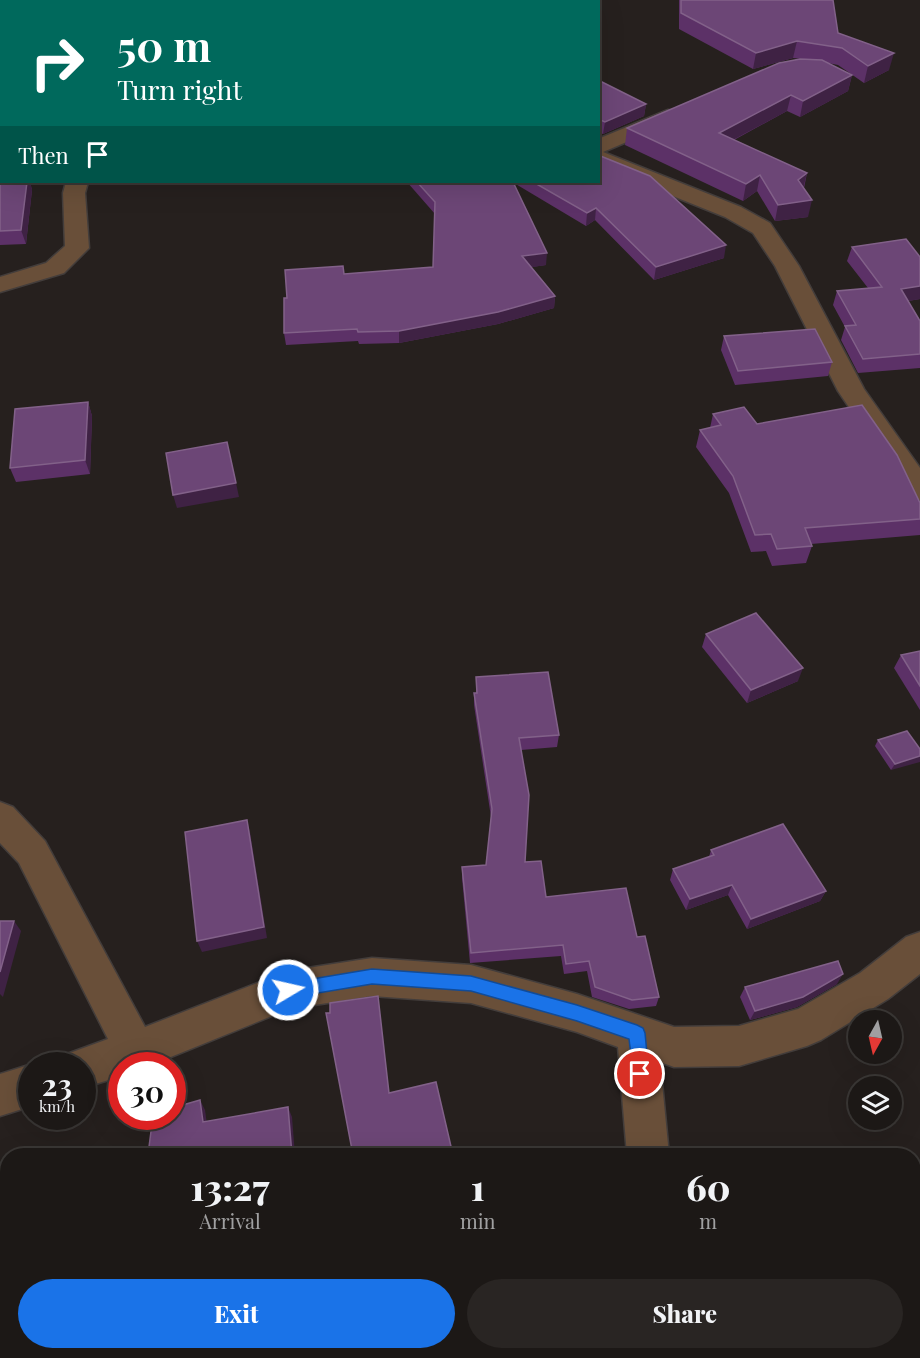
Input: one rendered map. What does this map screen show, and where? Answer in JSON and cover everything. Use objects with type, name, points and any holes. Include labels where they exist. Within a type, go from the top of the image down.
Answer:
[{"type":"street","points":[[600,146],[685,108]]},
{"type":"street","points":[[600,159],[733,212],[762,228],[787,266],[852,391],[920,490]]},
{"type":"street","points":[[0,285],[55,268],[77,248],[75,193],[77,183]]},
{"type":"street","points":[[0,818],[32,852],[136,1051]]},
{"type":"street","points":[[96,1064],[136,1051],[288,990],[372,977],[471,984],[577,1013],[674,1047],[739,1046],[807,1026],[874,986],[920,950]]},
{"type":"street","points":[[637,1033],[647,1148]]},
{"type":"street","points":[[0,1095],[18,1089]]},
{"type":"building","points":[[681,0],[833,0],[838,33],[894,53],[868,66],[842,48],[797,41],[756,53],[681,13]]},
{"type":"building","points":[[800,59],[822,60],[852,75],[803,101],[791,95],[719,133],[807,173],[798,180],[812,200],[778,205],[760,175],[746,184],[627,128],[779,63]]},
{"type":"building","points":[[600,81],[646,104],[605,122],[600,120]]},
{"type":"building","points":[[600,156],[650,176],[726,245],[656,267],[596,208],[587,213],[535,183],[600,183]]},
{"type":"building","points":[[0,183],[27,183],[21,230],[0,231]]},
{"type":"building","points":[[418,183],[513,183],[547,253],[522,256],[555,296],[498,312],[399,331],[358,332],[357,329],[284,333],[284,298],[287,298],[285,270],[343,266],[344,274],[433,267],[435,202]]},
{"type":"building","points":[[906,239],[920,257],[920,286],[901,289],[920,321],[920,354],[863,359],[845,326],[856,325],[837,291],[882,287],[852,247]]},
{"type":"building","points":[[815,329],[832,362],[738,371],[724,336]]},
{"type":"building","points":[[88,402],[85,460],[10,468],[15,409]]},
{"type":"building","points":[[862,405],[897,455],[920,503],[920,519],[805,528],[812,546],[777,549],[771,534],[755,535],[733,476],[700,430],[721,425],[713,414],[744,407],[757,424]]},
{"type":"building","points":[[227,442],[236,483],[173,495],[166,453]]},
{"type":"building","points":[[756,613],[803,668],[751,690],[706,634]]},
{"type":"building","points":[[920,651],[920,686],[901,655]]},
{"type":"building","points":[[548,672],[559,735],[519,738],[529,795],[525,862],[541,861],[546,897],[626,888],[637,937],[645,936],[659,997],[632,1000],[595,987],[589,961],[566,964],[563,945],[471,953],[462,867],[486,865],[492,809],[474,693],[477,693],[476,677]]},
{"type":"building","points":[[907,731],[920,749],[920,756],[895,764],[878,740]]},
{"type":"building","points":[[247,820],[264,927],[197,941],[185,832]]},
{"type":"building","points":[[783,824],[826,891],[751,919],[732,885],[690,899],[673,869],[714,855],[711,850]]},
{"type":"building","points":[[0,921],[14,921],[0,972]]},
{"type":"building","points":[[838,961],[843,974],[803,997],[755,1011],[745,987]]},
{"type":"building","points":[[378,996],[389,1093],[436,1082],[451,1148],[352,1148],[326,1013],[330,1013],[330,1003]]},
{"type":"building","points":[[200,1100],[203,1122],[288,1107],[291,1148],[149,1147],[151,1130],[186,1130],[186,1104]]},
{"type":"route","points":[[288,990],[372,977],[471,984],[577,1013],[637,1033],[640,1074]]}]
